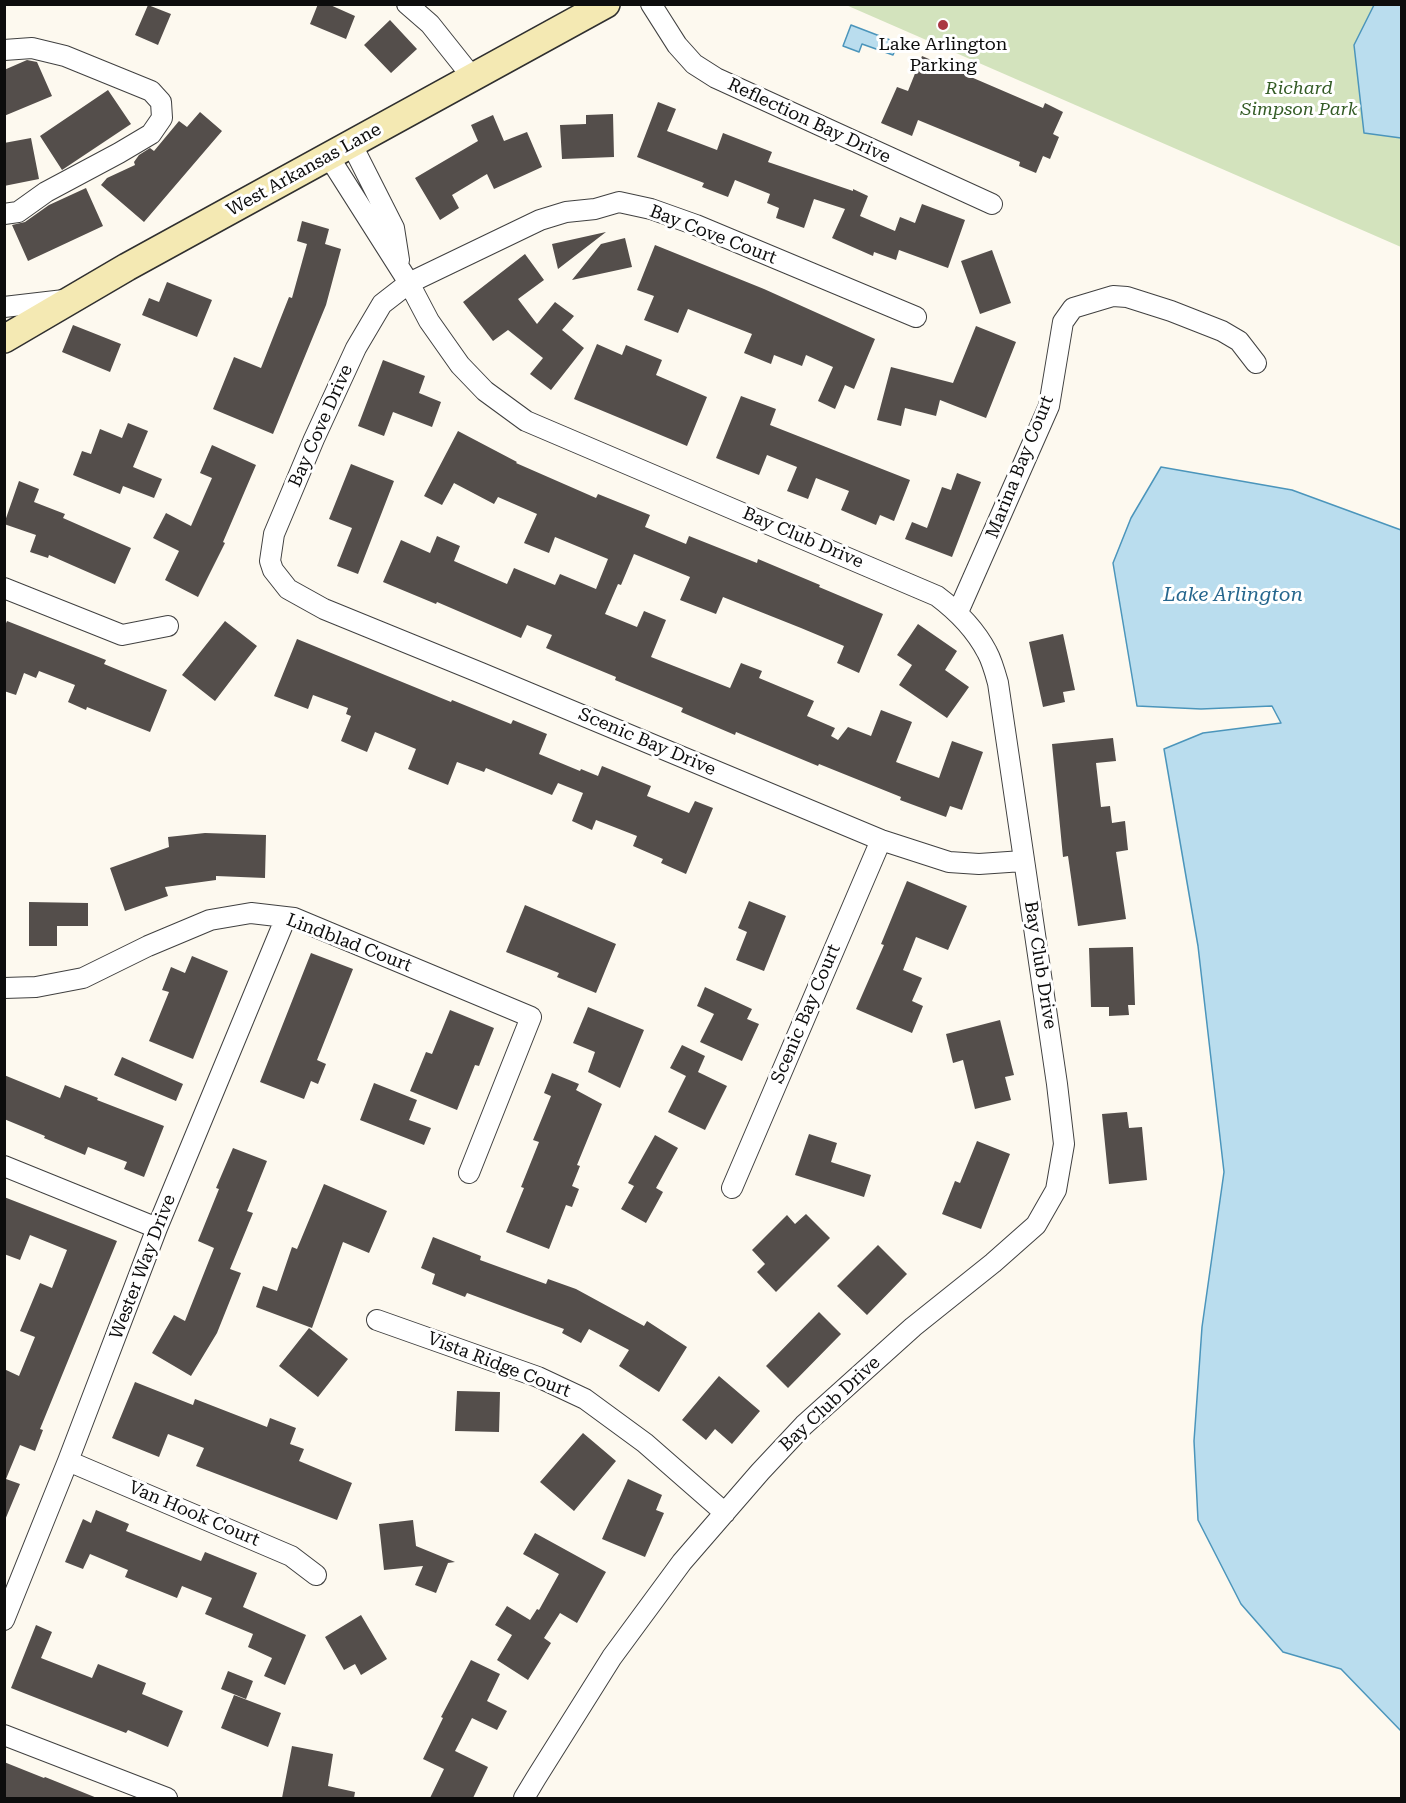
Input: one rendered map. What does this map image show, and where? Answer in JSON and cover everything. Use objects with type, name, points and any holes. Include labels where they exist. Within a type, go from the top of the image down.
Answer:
[{"type":"street","points":[[407,4],[430,24],[473,78]]},
{"type":"street","name":"West Arkansas Lane","points":[[4,339],[127,267],[606,4]]},
{"type":"street","name":"Reflection Bay Drive","points":[[651,4],[677,45],[694,64],[716,78],[992,204]]},
{"type":"street","points":[[4,50],[32,48],[65,56],[151,91],[161,102],[162,118],[151,134],[46,192],[18,212],[4,214]]},
{"type":"street","name":"Bay Club Drive","points":[[340,151],[429,321],[460,365],[485,391],[526,421],[937,596],[958,612],[987,652],[998,683],[1064,1144],[1056,1190],[1036,1224],[993,1263],[914,1327],[804,1425],[725,1513],[682,1562],[612,1658],[524,1798]]},
{"type":"street","name":"Bay Cove Court","points":[[404,276],[540,220],[566,212],[595,209],[619,202],[651,209],[696,225],[916,317]]},
{"type":"street","name":"Bay Cove Drive","points":[[282,582],[273,570],[270,561],[274,534],[356,348],[382,304],[404,276]]},
{"type":"street","name":"Marina Bay Court","points":[[958,612],[1049,406],[1063,322],[1073,308],[1113,296],[1127,297],[1222,331],[1239,341],[1256,363]]},
{"type":"street","points":[[4,307],[73,299]]},
{"type":"street","name":"Scenic Bay Drive","points":[[282,582],[288,590],[324,609],[881,840],[949,862],[979,864],[1023,861]]},
{"type":"street","points":[[4,588],[122,635],[168,626]]},
{"type":"street","name":"Scenic Bay Court","points":[[732,1188],[881,840]]},
{"type":"street","name":"Lindblad Court","points":[[4,988],[36,987],[83,978],[148,946],[210,920],[251,913],[294,918],[531,1017],[469,1173]]},
{"type":"street","name":"Wester Way Drive","points":[[4,1620],[68,1461],[157,1228],[286,917]]},
{"type":"street","points":[[4,1166],[157,1228]]},
{"type":"street","name":"Vista Ridge Court","points":[[377,1320],[538,1377],[585,1399],[645,1443],[725,1513]]},
{"type":"street","name":"Van Hook Court","points":[[68,1461],[291,1556],[316,1575]]},
{"type":"street","points":[[4,1735],[167,1798]]},
{"type":"green space","name":"Richard Simpson Park","points":[[846,5],[1401,5],[1401,247]]},
{"type":"water","points":[[1374,5],[1401,5],[1401,138],[1364,133],[1354,45]]},
{"type":"water","points":[[851,25],[898,43],[893,55],[862,44],[859,52],[843,46]]},
{"type":"water","name":"Lake Arlington","points":[[1161,467],[1292,490],[1401,530],[1401,1731],[1341,1669],[1283,1652],[1241,1604],[1198,1520],[1194,1441],[1202,1327],[1224,1172],[1198,946],[1164,749],[1203,733],[1281,723],[1272,706],[1201,709],[1137,706],[1113,563],[1131,518]]},
{"type":"building","points":[[318,4],[328,4],[355,16],[346,39],[310,24]]},
{"type":"building","points":[[148,5],[171,14],[158,45],[135,35]]},
{"type":"building","points":[[390,20],[417,49],[391,73],[364,45]]},
{"type":"building","points":[[922,56],[1043,108],[1045,103],[1063,112],[1053,134],[1059,137],[1050,159],[1043,156],[1036,173],[1019,166],[1020,162],[918,120],[912,136],[881,123],[897,87],[908,91]]},
{"type":"building","points":[[27,60],[37,62],[52,96],[4,116],[4,70]]},
{"type":"building","points":[[108,90],[131,124],[62,170],[40,136]]},
{"type":"building","points":[[658,102],[676,109],[667,131],[717,150],[723,133],[772,152],[768,162],[868,196],[860,216],[895,231],[900,217],[915,223],[922,204],[965,220],[948,268],[899,250],[896,260],[874,252],[873,256],[832,238],[845,209],[814,199],[804,228],[776,218],[779,208],[767,203],[770,194],[735,180],[728,197],[702,187],[704,183],[637,157]]},
{"type":"building","points":[[200,112],[222,131],[144,222],[101,185],[107,178],[135,165],[134,162],[139,155],[150,148],[154,151],[179,121],[187,127]]},
{"type":"building","points":[[613,114],[614,157],[562,159],[560,125],[586,124],[586,115]]},
{"type":"building","points":[[493,115],[504,141],[527,132],[542,167],[494,189],[487,174],[452,195],[459,208],[440,220],[415,178],[478,141],[471,125]]},
{"type":"building","points":[[31,138],[39,179],[4,186],[4,143]]},
{"type":"building","points":[[86,188],[103,226],[28,261],[12,225],[25,222],[49,205]]},
{"type":"building","points":[[302,221],[329,229],[325,244],[341,249],[326,305],[273,434],[213,409],[234,357],[261,368],[289,297],[292,298],[307,244],[297,241]]},
{"type":"building","points":[[606,232],[558,269],[552,244]]},
{"type":"building","points":[[625,238],[632,267],[572,280],[601,244]]},
{"type":"building","points":[[655,245],[764,289],[875,339],[854,389],[845,385],[835,409],[818,401],[833,367],[806,355],[802,366],[774,355],[771,364],[744,353],[752,334],[688,309],[678,333],[644,320],[654,296],[637,290]]},
{"type":"building","points":[[992,250],[1011,303],[980,314],[961,261]]},
{"type":"building","points":[[525,254],[544,280],[518,299],[537,324],[555,302],[574,316],[562,330],[584,348],[551,390],[530,374],[543,358],[508,330],[493,341],[463,302]]},
{"type":"building","points":[[167,282],[212,300],[197,337],[142,315],[149,298],[159,302]]},
{"type":"building","points":[[73,325],[121,344],[110,372],[62,352]]},
{"type":"building","points":[[976,326],[1016,342],[986,418],[940,400],[936,416],[905,408],[901,426],[877,420],[891,367],[953,383]]},
{"type":"building","points":[[597,344],[622,355],[626,345],[662,360],[656,375],[707,397],[687,446],[574,399]]},
{"type":"building","points":[[383,360],[425,376],[419,393],[441,402],[432,427],[393,412],[384,436],[358,426]]},
{"type":"building","points":[[741,396],[776,409],[770,425],[910,480],[894,521],[880,515],[876,525],[841,510],[849,491],[816,478],[808,499],[787,491],[797,467],[767,455],[759,475],[716,458]]},
{"type":"building","points":[[128,423],[148,431],[133,467],[162,479],[154,498],[123,486],[120,494],[73,475],[82,451],[91,454],[100,429],[122,438]]},
{"type":"building","points":[[458,431],[516,463],[596,498],[598,494],[650,515],[645,527],[686,544],[689,536],[757,563],[758,559],[883,614],[859,673],[837,663],[844,646],[801,628],[723,597],[716,614],[680,600],[690,577],[634,554],[605,614],[637,627],[644,611],[666,620],[651,657],[730,688],[741,663],[762,671],[759,678],[814,701],[807,716],[835,728],[831,736],[838,740],[848,727],[871,736],[881,710],[912,722],[896,762],[939,778],[952,741],[983,752],[962,810],[950,806],[946,817],[900,800],[901,797],[819,764],[818,766],[736,732],[735,735],[681,712],[683,708],[546,648],[552,635],[527,625],[521,638],[383,582],[401,540],[430,553],[437,536],[460,546],[454,561],[507,584],[514,568],[555,585],[560,574],[596,589],[608,559],[555,537],[549,553],[524,543],[537,514],[498,497],[494,504],[454,483],[442,505],[424,496]]},
{"type":"building","points":[[212,445],[256,465],[223,542],[225,543],[198,597],[165,580],[179,551],[153,538],[166,513],[191,526],[212,478],[200,473]]},
{"type":"building","points":[[351,464],[394,481],[358,574],[337,566],[352,528],[329,519]]},
{"type":"building","points":[[957,473],[981,482],[952,557],[905,539],[912,522],[927,528],[942,487],[951,490]]},
{"type":"building","points":[[19,481],[39,489],[34,502],[65,514],[63,518],[131,548],[115,584],[49,555],[48,558],[30,552],[36,535],[4,524]]},
{"type":"building","points":[[7,621],[106,660],[104,664],[167,690],[150,732],[87,707],[86,710],[68,702],[75,685],[39,671],[36,678],[24,673],[16,695],[4,691],[4,628]]},
{"type":"building","points":[[225,621],[257,646],[215,701],[182,675]]},
{"type":"building","points":[[918,624],[957,651],[945,670],[969,687],[947,718],[899,685],[912,665],[897,655]]},
{"type":"building","points":[[1063,634],[1075,690],[1063,692],[1065,702],[1043,707],[1029,642]]},
{"type":"building","points":[[297,639],[451,702],[452,700],[511,724],[513,720],[547,734],[539,754],[580,771],[581,769],[598,776],[602,766],[651,786],[647,796],[689,813],[695,801],[713,808],[686,874],[661,863],[663,859],[633,846],[637,836],[596,820],[592,830],[572,821],[583,793],[558,783],[552,795],[486,768],[484,772],[457,762],[448,785],[408,769],[416,749],[375,732],[367,752],[341,741],[351,716],[346,714],[348,708],[313,695],[308,709],[274,696]]},
{"type":"building","points":[[1113,738],[1116,761],[1096,763],[1101,807],[1110,806],[1112,823],[1125,821],[1128,850],[1116,852],[1126,919],[1078,926],[1068,856],[1063,857],[1052,744]]},
{"type":"building","points":[[205,833],[266,835],[265,878],[216,876],[216,880],[165,887],[168,896],[125,911],[110,868],[169,847],[168,837]]},
{"type":"building","points":[[907,881],[967,906],[948,950],[916,937],[903,970],[922,978],[912,1001],[923,1006],[912,1033],[856,1009],[884,945],[881,944]]},
{"type":"building","points":[[749,901],[786,916],[764,971],[736,960],[747,932],[738,928]]},
{"type":"building","points":[[29,902],[88,903],[88,926],[57,926],[57,946],[29,946]]},
{"type":"building","points":[[525,905],[616,944],[596,993],[557,977],[559,973],[506,952]]},
{"type":"building","points":[[1133,947],[1135,1005],[1128,1005],[1129,1015],[1109,1016],[1109,1007],[1091,1007],[1089,948]]},
{"type":"building","points":[[311,953],[353,969],[317,1060],[326,1064],[318,1084],[311,1081],[304,1099],[260,1082]]},
{"type":"building","points":[[192,956],[228,971],[193,1059],[149,1041],[169,992],[162,990],[171,967],[185,973]]},
{"type":"building","points":[[705,987],[752,1009],[747,1019],[759,1024],[742,1061],[700,1042],[714,1014],[697,1006]]},
{"type":"building","points":[[588,1007],[644,1030],[620,1088],[588,1072],[595,1052],[573,1043]]},
{"type":"building","points":[[450,1010],[494,1028],[479,1066],[475,1065],[457,1110],[410,1091],[426,1052],[432,1054]]},
{"type":"building","points":[[1000,1020],[1014,1075],[1005,1077],[1011,1100],[975,1109],[963,1060],[953,1063],[946,1034]]},
{"type":"building","points":[[682,1045],[705,1056],[698,1072],[727,1086],[705,1130],[668,1112],[686,1076],[670,1068]]},
{"type":"building","points":[[122,1057],[183,1084],[176,1101],[114,1075]]},
{"type":"building","points":[[552,1073],[579,1084],[576,1090],[602,1104],[577,1165],[580,1166],[572,1186],[579,1189],[572,1207],[566,1205],[549,1249],[506,1232],[539,1142],[533,1140],[551,1096],[544,1093]]},
{"type":"building","points":[[4,1075],[60,1098],[65,1085],[164,1126],[144,1177],[124,1169],[127,1162],[88,1147],[85,1155],[4,1119]]},
{"type":"building","points":[[374,1083],[417,1100],[409,1120],[431,1128],[424,1145],[360,1120]]},
{"type":"building","points":[[1127,1112],[1129,1128],[1142,1127],[1147,1180],[1109,1184],[1102,1114]]},
{"type":"building","points":[[809,1134],[837,1143],[831,1162],[871,1175],[864,1197],[795,1175]]},
{"type":"building","points":[[655,1135],[678,1148],[656,1188],[663,1192],[646,1223],[621,1209],[634,1186],[628,1183]]},
{"type":"building","points":[[977,1141],[1010,1154],[981,1229],[942,1214],[955,1181],[960,1183]]},
{"type":"building","points":[[233,1148],[267,1161],[247,1211],[253,1213],[230,1269],[241,1273],[217,1333],[191,1376],[152,1353],[174,1315],[185,1321],[214,1248],[198,1241],[219,1189],[216,1188]]},
{"type":"building","points":[[324,1184],[387,1211],[369,1253],[343,1242],[312,1328],[256,1307],[263,1286],[277,1291],[292,1247],[297,1249]]},
{"type":"building","points":[[4,1197],[117,1241],[40,1429],[43,1430],[35,1451],[20,1445],[6,1479],[20,1484],[5,1520],[4,1369],[19,1376],[35,1337],[20,1331],[40,1283],[52,1288],[67,1250],[30,1235],[20,1260],[4,1254]]},
{"type":"building","points":[[806,1214],[830,1238],[776,1292],[757,1272],[765,1264],[752,1250],[787,1215],[795,1224]]},
{"type":"building","points":[[433,1237],[481,1256],[480,1260],[546,1284],[548,1279],[576,1289],[644,1326],[647,1321],[687,1347],[659,1392],[619,1366],[629,1350],[589,1329],[581,1343],[562,1333],[564,1329],[467,1293],[465,1297],[432,1284],[435,1274],[421,1268]]},
{"type":"building","points":[[878,1245],[907,1274],[867,1315],[837,1286]]},
{"type":"building","points":[[819,1312],[841,1334],[788,1388],[766,1366]]},
{"type":"building","points":[[309,1328],[348,1359],[318,1397],[279,1366]]},
{"type":"building","points":[[719,1376],[760,1411],[732,1444],[715,1429],[706,1440],[682,1420]]},
{"type":"building","points":[[135,1382],[193,1405],[195,1399],[267,1427],[270,1418],[296,1428],[290,1444],[304,1449],[299,1461],[352,1483],[337,1520],[196,1466],[204,1448],[168,1434],[159,1457],[112,1438]]},
{"type":"building","points":[[457,1391],[500,1392],[499,1432],[455,1431]]},
{"type":"building","points":[[583,1433],[616,1461],[574,1511],[540,1482]]},
{"type":"building","points":[[628,1479],[662,1495],[656,1510],[664,1513],[645,1557],[602,1539]]},
{"type":"building","points":[[96,1510],[129,1524],[126,1531],[201,1561],[205,1552],[257,1573],[243,1607],[306,1635],[285,1685],[264,1676],[272,1658],[248,1647],[253,1634],[205,1614],[212,1598],[182,1586],[177,1598],[125,1577],[128,1570],[90,1554],[83,1569],[65,1562],[83,1519],[91,1523]]},
{"type":"building","points":[[413,1520],[416,1546],[455,1562],[448,1563],[436,1593],[415,1585],[423,1566],[384,1570],[379,1524]]},
{"type":"building","points":[[535,1533],[606,1572],[577,1623],[560,1613],[544,1638],[551,1643],[528,1680],[497,1660],[512,1635],[495,1625],[507,1606],[530,1620],[537,1609],[539,1610],[559,1574],[523,1554]]},
{"type":"building","points":[[361,1615],[387,1659],[361,1675],[355,1664],[344,1670],[325,1637]]},
{"type":"building","points":[[36,1625],[52,1632],[41,1658],[92,1678],[98,1664],[146,1683],[142,1694],[183,1711],[168,1747],[128,1730],[126,1733],[11,1688]]},
{"type":"building","points":[[471,1660],[500,1674],[487,1701],[507,1711],[497,1730],[472,1718],[455,1751],[488,1767],[473,1798],[430,1798],[444,1769],[423,1759],[443,1718],[441,1717]]},
{"type":"building","points":[[228,1671],[253,1681],[246,1699],[221,1689]]},
{"type":"building","points":[[234,1695],[281,1713],[268,1747],[221,1728]]},
{"type":"building","points":[[292,1746],[333,1754],[328,1786],[355,1792],[354,1798],[282,1798]]},
{"type":"building","points":[[4,1762],[45,1777],[97,1798],[4,1798]]},
{"type":"place","name":"Lake Arlington Parking","points":[[943,25]]}]
